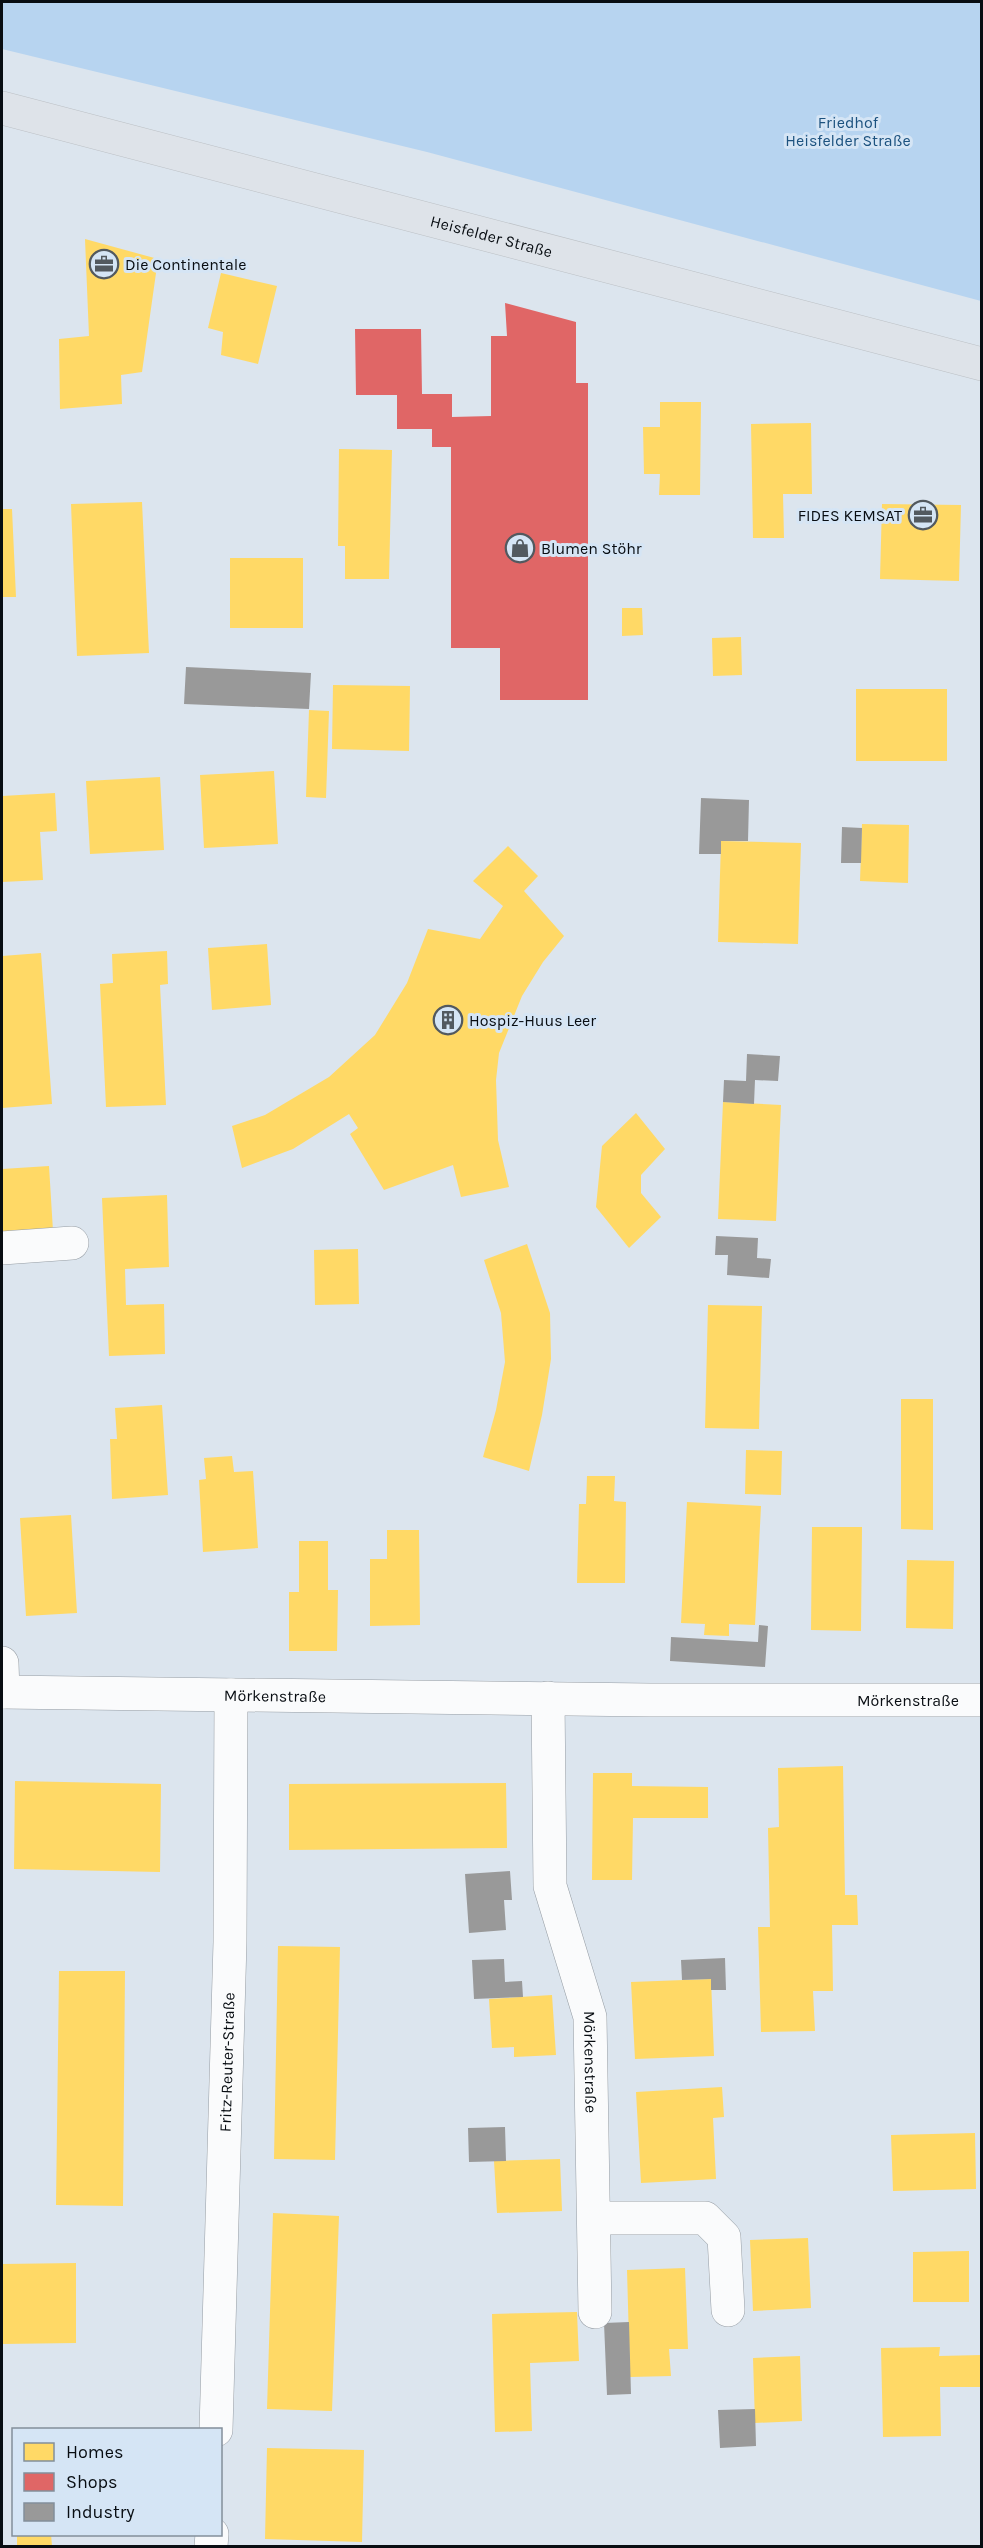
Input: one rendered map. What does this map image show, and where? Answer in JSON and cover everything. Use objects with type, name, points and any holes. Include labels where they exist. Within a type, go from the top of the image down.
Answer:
[{"type":"main road","name":"Heisfelder Straße","points":[[2,108],[981,364]]},
{"type":"street","points":[[2,1248],[72,1244]]},
{"type":"street","name":"Mörkenstraße","points":[[2,1682],[231,1695],[981,1700]]},
{"type":"street","name":"Fritz-Reuter-Straße","points":[[216,2428],[230,1942],[231,1695]]},
{"type":"street","name":"Mörkenstraße","points":[[548,1698],[550,1886],[590,2017],[595,2312]]},
{"type":"street","points":[[594,2217],[705,2218],[724,2237],[728,2310]]},
{"type":"green space","name":"Friedhof Heisfelder Straße","points":[[2,2],[981,2],[981,301],[427,152],[2,49]]},
{"type":"building: Homes","points":[[85,239],[158,259],[142,372],[121,375],[122,404],[60,409],[59,339],[89,336]]},
{"type":"building: Homes","points":[[221,273],[277,286],[258,364],[221,355],[223,332],[208,328]]},
{"type":"building: Homes","points":[[660,402],[701,402],[700,495],[659,495],[660,474],[644,474],[643,427],[660,427]]},
{"type":"building: Homes","points":[[811,423],[812,494],[783,494],[784,538],[753,538],[751,424]]},
{"type":"building: Homes","points":[[339,449],[392,450],[389,579],[345,579],[345,546],[338,546]]},
{"type":"building: Homes","points":[[142,502],[149,653],[77,656],[71,504]]},
{"type":"building: Homes","points":[[882,504],[961,505],[959,581],[880,579]]},
{"type":"building: Homes","points":[[2,509],[12,509],[16,597],[2,597]]},
{"type":"building: Homes","points":[[230,558],[303,558],[303,628],[230,628]]},
{"type":"building: Homes","points":[[622,608],[642,608],[643,635],[622,636]]},
{"type":"building: Homes","points":[[741,637],[742,675],[713,676],[712,638]]},
{"type":"building: Homes","points":[[333,685],[410,686],[409,751],[332,749]]},
{"type":"building: Homes","points":[[856,689],[947,689],[947,761],[856,761]]},
{"type":"building: Homes","points":[[309,710],[329,711],[326,798],[306,797]]},
{"type":"building: Homes","points":[[274,771],[278,844],[204,848],[200,775]]},
{"type":"building: Homes","points":[[160,777],[164,850],[90,854],[86,781]]},
{"type":"building: Homes","points":[[55,793],[57,831],[40,832],[43,880],[2,882],[2,796]]},
{"type":"building: Homes","points":[[862,824],[909,825],[908,883],[860,881]]},
{"type":"building: Homes","points":[[721,841],[801,843],[798,944],[718,942]]},
{"type":"building: Homes","name":"Hospiz-Huus Leer","points":[[508,846],[538,876],[524,891],[564,936],[543,962],[522,996],[499,1053],[496,1080],[498,1140],[509,1187],[461,1197],[453,1165],[384,1190],[350,1134],[358,1128],[349,1114],[293,1149],[242,1168],[232,1126],[265,1115],[329,1077],[375,1035],[407,983],[428,929],[480,939],[503,906],[473,881]]},
{"type":"building: Homes","points":[[267,944],[271,1005],[212,1010],[208,948]]},
{"type":"building: Homes","points":[[167,951],[168,984],[160,985],[166,1105],[106,1107],[100,984],[113,983],[112,954]]},
{"type":"building: Homes","points":[[41,953],[52,1104],[2,1108],[2,956]]},
{"type":"building: Homes","points":[[723,1102],[781,1105],[776,1221],[718,1219]]},
{"type":"building: Homes","points":[[636,1113],[665,1149],[641,1175],[641,1193],[661,1217],[629,1248],[596,1207],[602,1146]]},
{"type":"building: Homes","points":[[49,1166],[53,1231],[2,1234],[2,1169]]},
{"type":"building: Homes","points":[[167,1195],[169,1267],[125,1269],[126,1305],[164,1304],[165,1354],[109,1356],[102,1198]]},
{"type":"building: Homes","points":[[527,1244],[550,1313],[551,1359],[542,1415],[529,1471],[483,1457],[496,1410],[505,1362],[501,1313],[484,1260]]},
{"type":"building: Homes","points":[[358,1249],[359,1304],[315,1305],[314,1250]]},
{"type":"building: Homes","points":[[708,1305],[762,1306],[759,1429],[705,1428]]},
{"type":"building: Homes","points":[[901,1399],[933,1399],[933,1530],[901,1529]]},
{"type":"building: Homes","points":[[162,1405],[168,1495],[112,1499],[110,1439],[117,1439],[115,1408]]},
{"type":"building: Homes","points":[[746,1450],[782,1451],[781,1495],[745,1494]]},
{"type":"building: Homes","points":[[232,1456],[234,1472],[253,1471],[258,1548],[203,1552],[199,1480],[206,1479],[204,1458]]},
{"type":"building: Homes","points":[[587,1476],[615,1476],[614,1501],[626,1502],[625,1583],[577,1583],[579,1504],[586,1504]]},
{"type":"building: Homes","points":[[687,1502],[761,1506],[755,1625],[729,1624],[729,1636],[704,1635],[705,1624],[681,1623]]},
{"type":"building: Homes","points":[[71,1515],[77,1613],[26,1616],[20,1518]]},
{"type":"building: Homes","points":[[812,1527],[862,1527],[861,1631],[811,1630]]},
{"type":"building: Homes","points":[[387,1530],[419,1530],[420,1625],[370,1626],[370,1559],[387,1559]]},
{"type":"building: Homes","points":[[299,1541],[328,1541],[328,1590],[338,1590],[337,1651],[289,1651],[289,1592],[299,1592]]},
{"type":"building: Homes","points":[[907,1560],[954,1561],[953,1629],[906,1628]]},
{"type":"building: Homes","points":[[843,1766],[845,1895],[857,1895],[858,1925],[832,1925],[833,1991],[813,1991],[815,2031],[761,2032],[758,1927],[770,1927],[768,1828],[779,1827],[778,1768]]},
{"type":"building: Homes","points":[[593,1773],[632,1773],[632,1786],[708,1787],[708,1818],[633,1818],[632,1880],[592,1880]]},
{"type":"building: Homes","points":[[15,1781],[161,1784],[160,1872],[14,1869]]},
{"type":"building: Homes","points":[[506,1783],[507,1848],[289,1850],[289,1784]]},
{"type":"building: Homes","points":[[278,1946],[340,1947],[335,2160],[274,2159]]},
{"type":"building: Homes","points":[[59,1971],[125,1971],[123,2206],[56,2205]]},
{"type":"building: Homes","points":[[711,1979],[714,2056],[635,2059],[631,1982]]},
{"type":"building: Homes","points":[[552,1995],[556,2055],[514,2057],[514,2047],[492,2048],[489,1999]]},
{"type":"building: Homes","points":[[722,2087],[724,2117],[713,2118],[716,2179],[641,2183],[636,2092]]},
{"type":"building: Homes","points":[[975,2133],[976,2189],[893,2191],[891,2135]]},
{"type":"building: Homes","points":[[560,2159],[562,2211],[497,2213],[494,2161]]},
{"type":"building: Homes","points":[[273,2213],[339,2216],[332,2411],[267,2409]]},
{"type":"building: Homes","points":[[808,2238],[811,2308],[753,2311],[750,2240]]},
{"type":"building: Homes","points":[[969,2251],[969,2302],[913,2302],[913,2252]]},
{"type":"building: Homes","points":[[76,2263],[76,2343],[2,2344],[2,2264]]},
{"type":"building: Homes","points":[[685,2268],[688,2349],[669,2349],[671,2376],[630,2377],[627,2270]]},
{"type":"building: Homes","points":[[577,2312],[579,2361],[530,2363],[532,2431],[495,2432],[492,2314]]},
{"type":"building: Homes","points":[[940,2347],[939,2356],[982,2355],[982,2387],[940,2387],[941,2436],[883,2437],[881,2348]]},
{"type":"building: Homes","points":[[800,2356],[802,2421],[755,2423],[753,2358]]},
{"type":"building: Homes","points":[[267,2448],[364,2450],[362,2542],[265,2539]]},
{"type":"building: Homes","points":[[17,2536],[51,2536],[52,2546],[17,2546]]},
{"type":"building: Shops","name":"Blumen Stöhr","points":[[505,303],[576,322],[576,383],[588,383],[588,700],[500,700],[500,648],[451,648],[451,447],[432,447],[432,429],[397,429],[397,395],[356,395],[355,329],[421,329],[422,394],[452,394],[452,417],[491,416],[491,336],[507,336]]},
{"type":"building: Industry","points":[[186,667],[311,673],[309,709],[184,704]]},
{"type":"building: Industry","points":[[701,798],[749,800],[748,841],[721,841],[721,854],[699,854]]},
{"type":"building: Industry","points":[[842,827],[862,828],[861,863],[841,863]]},
{"type":"building: Industry","points":[[747,1054],[780,1056],[778,1081],[755,1080],[754,1104],[723,1102],[724,1080],[746,1081]]},
{"type":"building: Industry","points":[[716,1236],[758,1238],[757,1258],[771,1259],[769,1278],[727,1275],[728,1255],[715,1255]]},
{"type":"building: Industry","points":[[759,1625],[768,1626],[765,1667],[670,1661],[671,1637],[758,1642]]},
{"type":"building: Industry","points":[[510,1871],[512,1900],[504,1900],[506,1930],[469,1933],[465,1874]]},
{"type":"building: Industry","points":[[725,1958],[726,1990],[711,1990],[711,1979],[682,1980],[681,1960]]},
{"type":"building: Industry","points":[[504,1959],[505,1982],[522,1981],[523,1997],[474,1999],[472,1960]]},
{"type":"building: Industry","points":[[505,2127],[506,2161],[469,2162],[468,2128]]},
{"type":"building: Industry","points":[[629,2322],[631,2394],[607,2395],[604,2323]]},
{"type":"building: Industry","points":[[755,2409],[756,2446],[720,2448],[718,2410]]},
{"type":"place","name":"Die Continentale","points":[[104,264]]},
{"type":"place","name":"FIDES KEMSAT","points":[[923,515]]},
{"type":"place","name":"Blumen Stöhr","points":[[520,548]]},
{"type":"place","name":"Hospiz-Huus Leer","points":[[448,1020]]}]
